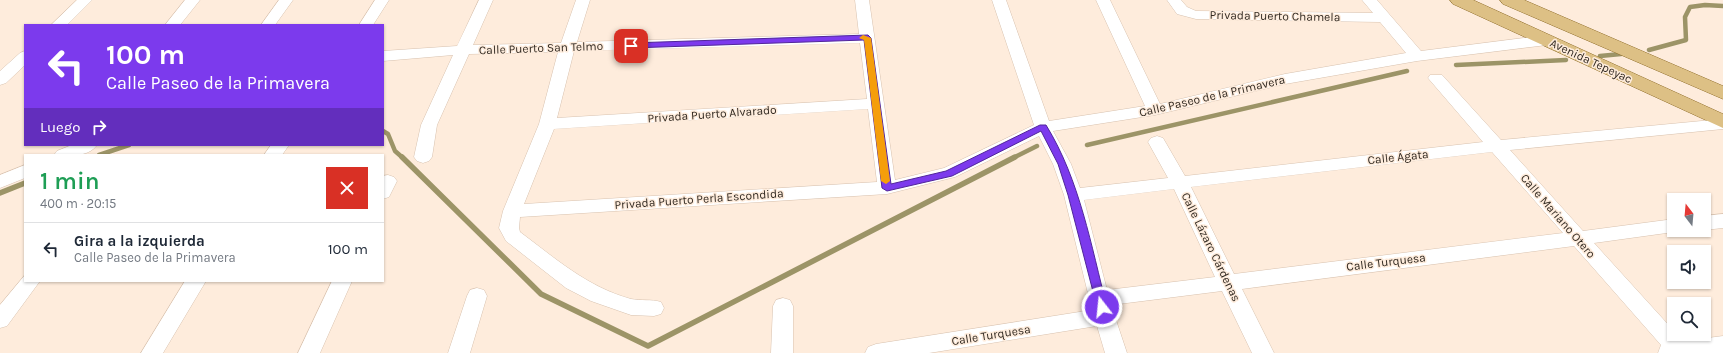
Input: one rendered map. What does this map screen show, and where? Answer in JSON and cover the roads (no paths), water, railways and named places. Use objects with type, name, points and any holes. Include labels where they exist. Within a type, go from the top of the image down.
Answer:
[{"type":"main road","name":"Avenida Tepeyac","points":[[1459,0],[1723,123]]},
{"type":"main road","name":"Avenida Tepeyac","points":[[1509,0],[1723,93]]},
{"type":"street","points":[[59,24],[85,0]]},
{"type":"street","points":[[173,24],[193,0]]},
{"type":"street","points":[[269,24],[286,0]]},
{"type":"street","points":[[367,24],[382,0]]},
{"type":"street","points":[[422,157],[430,125],[486,0]]},
{"type":"street","points":[[583,0],[567,48],[547,124],[512,211],[509,228],[513,236],[572,283],[598,295],[631,307],[654,308]]},
{"type":"street","points":[[862,0],[887,188]]},
{"type":"street","points":[[999,0],[1043,127],[1062,164],[1073,195],[1102,307],[1116,353]]},
{"type":"street","points":[[1103,0],[1155,110]]},
{"type":"street","name":"Privada Puerto Chamela","points":[[1174,0],[1178,8],[1196,15],[1383,18]]},
{"type":"street","points":[[1369,0],[1383,18],[1418,56]]},
{"type":"street","name":"Calle Puerto San Telmo","points":[[384,56],[463,50],[868,38]]},
{"type":"street","name":"Calle Paseo de la Primavera","points":[[887,188],[949,173],[1043,127],[1155,110],[1285,79],[1418,56],[1547,40]]},
{"type":"street","points":[[0,80],[24,57]]},
{"type":"street","name":"Calle Mariano Otero","points":[[1436,78],[1576,237],[1674,352]]},
{"type":"street","name":"Privada Puerto Alvarado","points":[[547,124],[876,103]]},
{"type":"street","name":"Calle Ágata","points":[[1073,195],[1496,146],[1723,123]]},
{"type":"street","name":"Calle Lázaro Cárdenas","points":[[1157,142],[1179,182],[1263,353]]},
{"type":"street","points":[[60,154],[67,146]]},
{"type":"street","points":[[66,154],[86,146]]},
{"type":"street","points":[[0,182],[24,171]]},
{"type":"street","name":"Privada Puerto Perla Escondida","points":[[512,211],[887,188]]},
{"type":"street","points":[[1711,222],[1723,221]]},
{"type":"street","name":"Calle Turquesa","points":[[876,353],[1228,283],[1576,237],[1667,227]]},
{"type":"street","points":[[0,320],[29,282]]},
{"type":"street","points":[[152,353],[195,282]]},
{"type":"street","points":[[309,353],[342,282]]},
{"type":"street","points":[[459,353],[477,296]]},
{"type":"street","points":[[782,353],[783,306]]},
{"type":"street","points":[[1674,352],[1723,345]]},
{"type":"waterway","points":[[1649,50],[1686,40],[1685,17],[1690,7],[1705,5],[1723,6]]},
{"type":"waterway","points":[[1600,56],[1621,54]]},
{"type":"waterway","points":[[1456,65],[1566,60]]},
{"type":"waterway","points":[[1087,145],[1407,71]]},
{"type":"waterway","points":[[384,132],[388,134],[395,151],[403,158]]},
{"type":"waterway","points":[[102,154],[126,146]]},
{"type":"waterway","points":[[1015,157],[1037,146]]},
{"type":"waterway","points":[[402,157],[541,294],[648,346],[1015,157]]},
{"type":"waterway","points":[[0,193],[24,183]]}]
